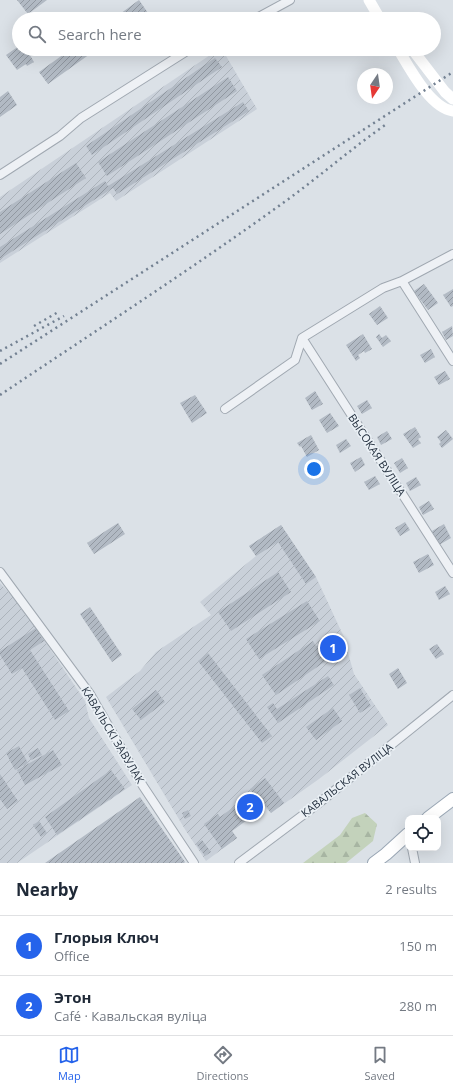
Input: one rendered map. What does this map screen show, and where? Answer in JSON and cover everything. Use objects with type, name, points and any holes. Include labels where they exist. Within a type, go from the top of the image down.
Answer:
[{"type":"main road","points":[[370,2],[376,12]]},
{"type":"main road","points":[[370,2],[379,12]]},
{"type":"main road","points":[[402,56],[432,99],[447,110],[453,111]]},
{"type":"main road","points":[[417,56],[445,92],[453,99]]},
{"type":"main road","points":[[432,815],[453,799]]},
{"type":"main road","points":[[374,863],[405,837]]},
{"type":"street","points":[[268,12],[290,0]]},
{"type":"street","points":[[0,174],[60,136],[81,118],[179,56]]},
{"type":"street","points":[[225,409],[296,360],[302,338],[383,288],[402,281],[453,254]]},
{"type":"street","points":[[402,281],[453,361]]},
{"type":"street","name":"ВЫСОКАЯ ВУЛІЦА","points":[[302,338],[453,573]]},
{"type":"street","name":"КАВАЛЬСКІ ЗАВУЛАК","points":[[0,572],[90,694],[143,786],[194,863]]},
{"type":"street","name":"КАВАЛЬСКАЯ ВУЛІЦА","points":[[239,863],[319,802],[453,695]]},
{"type":"street","points":[[413,851],[415,863]]},
{"type":"shaded area","points":[[209,56],[226,56],[257,109],[116,201],[110,193],[0,263],[0,197]]},
{"type":"shaded area","points":[[281,525],[316,577],[343,635],[354,674],[388,725],[319,779],[271,813],[265,807],[232,831],[237,838],[206,861],[186,831],[106,697],[140,671],[156,652],[211,615],[200,602],[256,556],[249,546]]},
{"type":"shaded area","points":[[0,583],[12,596],[36,628],[85,701],[89,718],[132,785],[17,863],[0,863]]},
{"type":"green space","points":[[365,813],[377,824],[373,841],[346,863],[303,863],[340,835],[352,818]]},
{"type":"building","points":[[17,0],[47,0],[31,12],[26,12]]},
{"type":"building","points":[[139,0],[147,12],[123,12]]},
{"type":"building","points":[[12,51],[12,56],[30,56],[34,62],[27,66],[26,64],[17,70],[6,55]]},
{"type":"building","points":[[61,56],[87,56],[48,84],[39,72]]},
{"type":"building","points":[[215,58],[222,67],[92,155],[86,146]]},
{"type":"building","points":[[228,77],[237,91],[107,176],[98,162]]},
{"type":"building","points":[[8,91],[17,105],[0,117],[0,97]]},
{"type":"building","points":[[243,102],[249,111],[117,194],[113,188],[0,259],[0,247],[105,181],[108,186]]},
{"type":"building","points":[[76,163],[86,178],[0,234],[0,212]]},
{"type":"building","points":[[424,284],[438,303],[428,310],[414,291]]},
{"type":"building","points":[[453,289],[453,306],[451,307],[443,295]]},
{"type":"building","points":[[380,306],[388,318],[377,325],[369,314]]},
{"type":"building","points":[[452,326],[453,336],[446,340],[442,332]]},
{"type":"building","points":[[363,334],[372,349],[365,353],[364,351],[358,355],[360,358],[356,361],[346,345]]},
{"type":"building","points":[[379,334],[382,338],[386,335],[391,341],[383,347],[376,337]]},
{"type":"building","points":[[431,349],[435,357],[425,363],[420,355]]},
{"type":"building","points":[[445,371],[450,379],[439,385],[434,377]]},
{"type":"building","points":[[315,391],[323,404],[312,410],[305,398]]},
{"type":"building","points":[[195,395],[207,413],[192,423],[180,403]]},
{"type":"building","points":[[367,400],[372,408],[362,414],[357,406]]},
{"type":"building","points":[[330,413],[339,426],[327,433],[319,420]]},
{"type":"building","points":[[415,427],[421,437],[418,439],[421,443],[413,448],[403,434]]},
{"type":"building","points":[[446,430],[453,439],[442,448],[439,444],[441,442],[437,437]]},
{"type":"building","points":[[387,431],[392,439],[381,445],[377,437]]},
{"type":"building","points":[[311,435],[319,450],[307,457],[301,446],[300,447],[297,443]]},
{"type":"building","points":[[346,439],[351,446],[340,453],[336,445]]},
{"type":"building","points":[[361,457],[365,465],[355,472],[350,463]]},
{"type":"building","points":[[402,458],[408,468],[400,473],[394,463]]},
{"type":"building","points":[[375,476],[380,484],[369,490],[364,482]]},
{"type":"building","points":[[416,477],[421,485],[410,491],[406,483]]},
{"type":"building","points":[[429,501],[434,509],[423,515],[419,507]]},
{"type":"building","points":[[405,522],[410,530],[400,536],[395,528]]},
{"type":"building","points":[[118,523],[125,534],[94,554],[87,543]]},
{"type":"building","points":[[444,524],[451,538],[439,545],[432,531]]},
{"type":"building","points":[[281,525],[316,577],[306,584],[278,542],[256,556],[249,546]]},
{"type":"building","points":[[428,554],[434,565],[419,573],[413,562]]},
{"type":"building","points":[[278,572],[291,592],[231,631],[218,612]]},
{"type":"building","points":[[445,586],[450,594],[439,600],[435,592]]},
{"type":"building","points":[[307,601],[320,621],[259,659],[246,639]]},
{"type":"building","points":[[90,607],[122,655],[112,662],[80,614]]},
{"type":"building","points":[[36,628],[44,641],[30,650],[69,711],[55,720],[22,668],[12,674],[0,655],[0,651]]},
{"type":"building","points":[[334,635],[335,637],[338,635],[344,645],[338,648],[340,652],[330,657],[331,658],[276,695],[262,675],[313,641],[316,646],[319,645],[318,642],[326,637],[328,639]]},
{"type":"building","points":[[437,644],[444,654],[436,659],[429,649]]},
{"type":"building","points":[[208,653],[272,736],[262,743],[198,661]]},
{"type":"building","points":[[398,668],[407,683],[398,689],[389,674]]},
{"type":"building","points":[[328,676],[334,685],[278,723],[267,707],[273,703],[277,709]]},
{"type":"building","points":[[360,688],[371,706],[360,713],[349,695]]},
{"type":"building","points":[[156,690],[165,702],[141,720],[132,709]]},
{"type":"building","points":[[333,708],[342,721],[316,740],[306,727]]},
{"type":"building","points":[[19,746],[28,763],[15,770],[6,753]]},
{"type":"building","points":[[38,748],[42,755],[31,760],[28,754]]},
{"type":"building","points":[[53,750],[62,765],[25,785],[17,770]]},
{"type":"building","points":[[111,770],[125,789],[57,835],[45,817]]},
{"type":"building","points":[[0,774],[18,801],[7,809],[0,799]]},
{"type":"building","points":[[265,778],[284,803],[271,813],[266,806],[232,831],[237,838],[222,849],[204,824],[218,814],[220,817],[253,793],[250,789]]},
{"type":"building","points":[[140,797],[185,862],[184,863],[45,863]]},
{"type":"building","points":[[188,810],[191,816],[185,819],[182,813]]},
{"type":"building","points":[[39,821],[47,833],[41,837],[33,825]]},
{"type":"building","points":[[202,840],[211,852],[205,856],[196,844]]},
{"type":"railway","points":[[0,364],[453,72]]},
{"type":"railway","points":[[0,395],[248,228],[388,123]]},
{"type":"railway","points":[[34,326],[60,311]]},
{"type":"railway","points":[[0,351],[64,316]]},
{"type":"place","name":"Глорыя Ключ","points":[[333,648]]},
{"type":"place","name":"Этон","points":[[250,807]]}]
